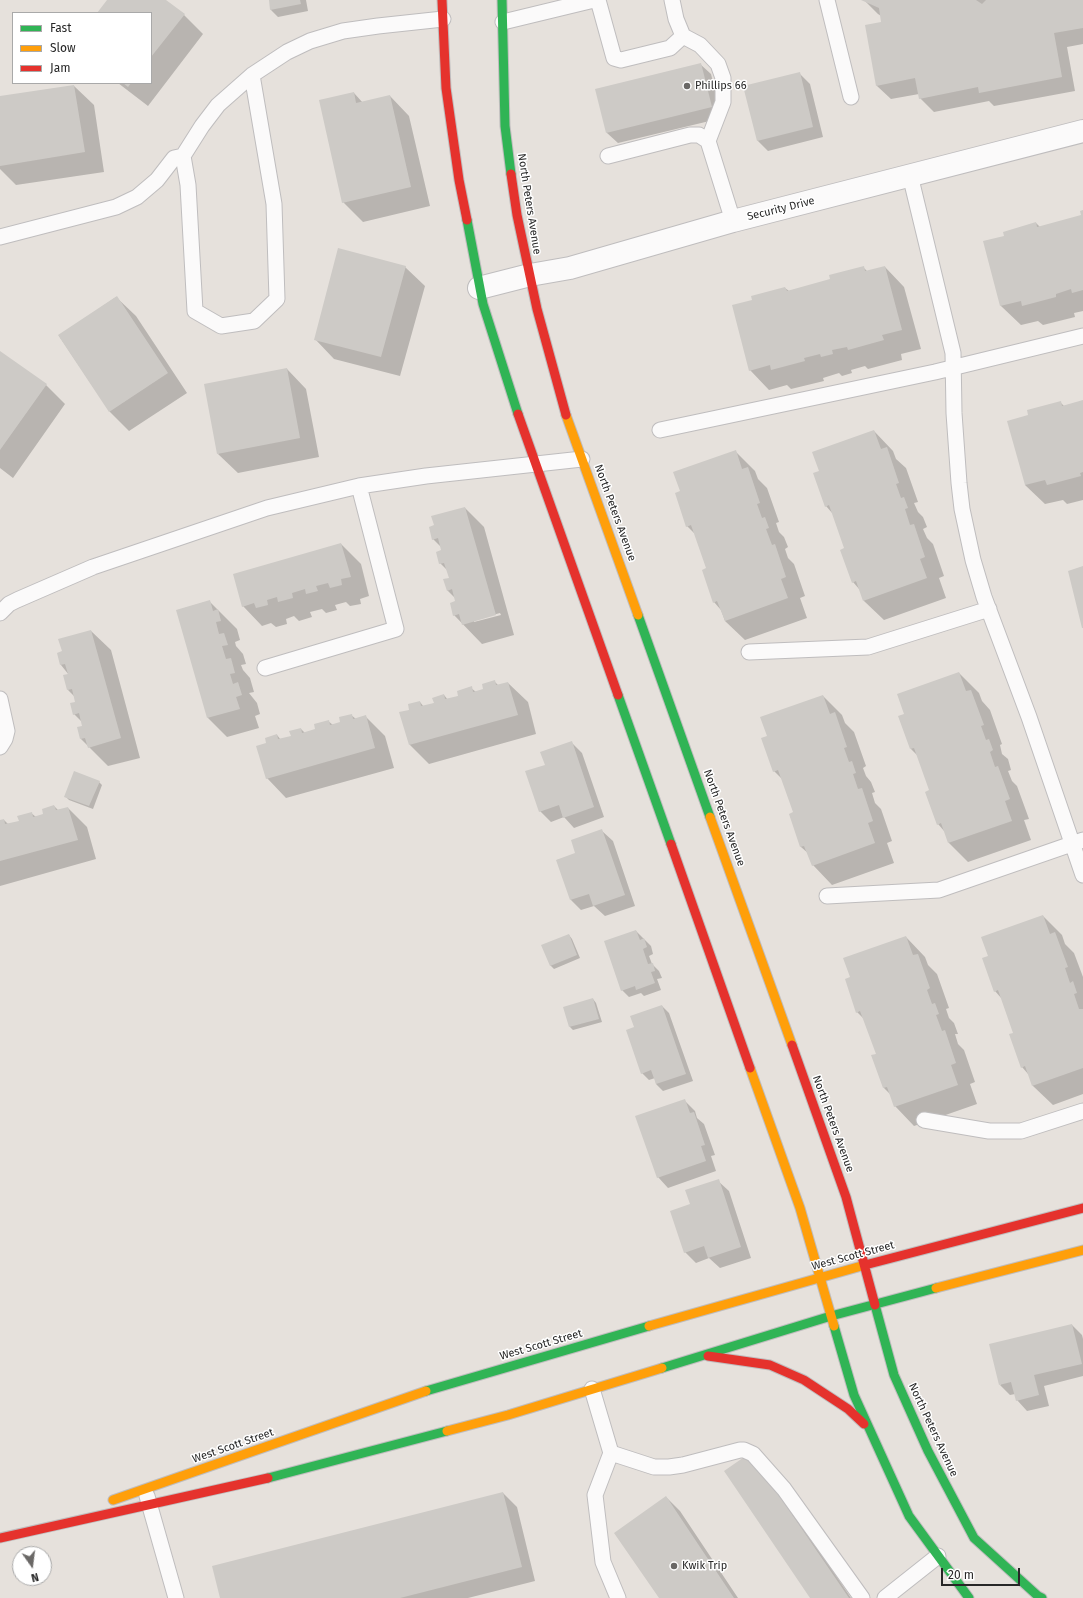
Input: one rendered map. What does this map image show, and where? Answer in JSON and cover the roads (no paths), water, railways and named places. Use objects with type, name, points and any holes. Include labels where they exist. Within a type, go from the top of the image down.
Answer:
[{"type":"main road","points":[[442,0],[446,88],[459,180],[482,304],[535,463],[797,1201],[854,1395],[908,1516],[969,1598]]},
{"type":"main road","name":"North Peters Avenue","points":[[502,0],[505,126],[517,215],[537,309],[567,417],[846,1197],[894,1375],[928,1451],[974,1538],[1042,1598]]},
{"type":"main road","name":"West Scott Street","points":[[102,1504],[444,1385],[820,1277],[1083,1208]]},
{"type":"main road","points":[[0,1538],[270,1478],[508,1415],[831,1316],[1083,1250]]},
{"type":"main road","points":[[703,1355],[770,1366],[804,1380],[848,1409],[869,1429]]},
{"type":"main road","points":[[15,1534],[87,1509]]},
{"type":"street","name":"Security Drive","points":[[479,288],[530,275],[570,268],[733,221],[1083,131]]},
{"type":"lane","points":[[503,22],[594,0]]},
{"type":"lane","points":[[598,0],[614,58],[621,60],[670,48],[683,36]]},
{"type":"lane","points":[[672,0],[676,19],[683,36],[700,45],[718,64],[723,78],[723,102],[708,141],[733,221]]},
{"type":"lane","points":[[827,0],[851,96]]},
{"type":"lane","points":[[252,75],[274,204],[276,299],[254,321],[221,326],[195,310],[188,185],[183,156],[202,126],[218,106],[252,75],[264,65],[286,52],[326,35],[360,28],[443,19]]},
{"type":"lane","points":[[608,156],[690,135],[699,135],[708,141]]},
{"type":"lane","points":[[0,237],[116,206],[136,197],[157,180],[174,158],[183,156]]},
{"type":"lane","points":[[910,175],[953,353],[956,448],[962,509],[973,560],[989,609],[1029,717],[1078,842],[1083,875]]},
{"type":"lane","points":[[660,430],[953,367],[1083,336]]},
{"type":"lane","points":[[0,613],[9,604],[17,600],[93,567],[267,508],[358,486],[426,476],[582,459]]},
{"type":"lane","points":[[265,668],[396,629],[358,486]]},
{"type":"lane","points":[[749,652],[868,647],[989,609]]},
{"type":"lane","points":[[0,699],[7,731],[5,739],[0,747]]},
{"type":"lane","points":[[827,896],[939,890],[1078,842]]},
{"type":"lane","points":[[924,1120],[989,1131],[1021,1131],[1083,1111]]},
{"type":"lane","points":[[592,1389],[611,1453],[595,1495],[603,1562],[618,1598]]},
{"type":"lane","points":[[611,1453],[654,1467],[683,1465],[740,1450],[753,1454],[784,1489],[862,1598]]},
{"type":"lane","points":[[145,1489],[176,1598]]},
{"type":"lane","points":[[885,1598],[938,1556]]},
{"type":"place","name":"Phillips 66","points":[[687,86]]},
{"type":"place","name":"Kwik Trip","points":[[674,1566]]}]
